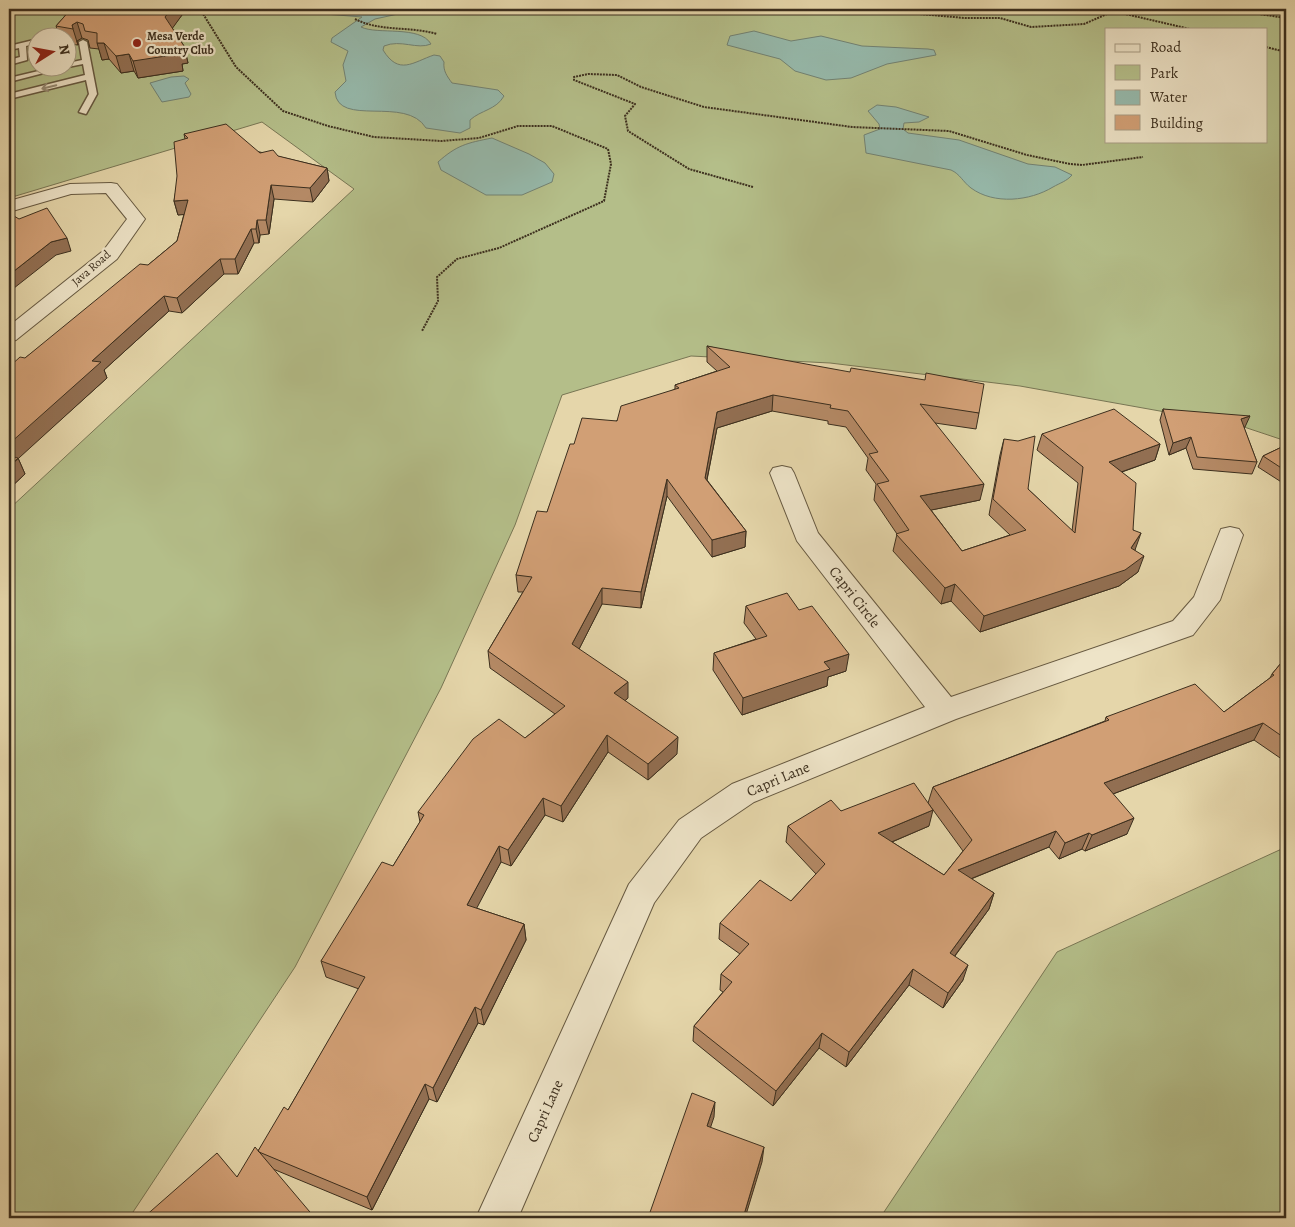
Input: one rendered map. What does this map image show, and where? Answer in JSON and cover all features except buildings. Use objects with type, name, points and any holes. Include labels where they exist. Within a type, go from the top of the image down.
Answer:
[{"type":"street","name":"Java Road","points":[[9,207],[70,189],[111,188],[136,219],[110,255],[9,336]]},
{"type":"street","name":"Capri Circle","points":[[782,473],[806,535],[945,711]]},
{"type":"street","name":"Capri Lane","points":[[497,1218],[641,894],[690,829],[743,793],[945,711],[1183,628],[1206,600],[1230,535]]},
{"type":"lane","points":[[83,112],[93,94],[84,42]]},
{"type":"lane","points":[[9,48],[28,44]]},
{"type":"lane","points":[[9,63],[24,58],[22,45]]},
{"type":"lane","points":[[78,63],[87,60]]},
{"type":"lane","points":[[9,80],[28,76]]},
{"type":"lane","points":[[9,97],[90,76]]},
{"type":"path","points":[[200,9],[236,67],[283,111],[328,126],[374,137],[461,140],[479,138],[518,126],[542,124],[552,126],[608,149],[611,164],[608,191],[604,201],[499,248],[457,258],[437,277],[438,301],[422,331]]},
{"type":"path","points":[[1225,9],[1286,18]]},
{"type":"path","points":[[896,12],[964,18],[1000,18],[1031,27],[1084,24],[1107,14],[1121,12],[1186,28]]},
{"type":"path","points":[[355,19],[369,26],[420,29],[437,34]]},
{"type":"path","points":[[1268,48],[1286,52]]},
{"type":"path","points":[[753,187],[689,169],[628,131],[625,116],[635,104],[574,80],[574,77],[588,74],[617,75],[641,87],[704,107],[829,125],[948,131],[1027,155],[1070,164],[1142,157]]},
{"type":"green space","name":"Mesa Verde Country Club","points":[[9,9],[1286,9],[1286,441],[1238,425],[1020,386],[830,363],[691,356],[562,395],[515,525],[441,688],[295,967],[129,1218],[9,1218],[9,509],[354,189],[262,122],[9,198]]},
{"type":"green space","points":[[1286,847],[1286,1218],[880,1218],[1057,952]]},
{"type":"water","points":[[317,9],[421,9],[375,19],[361,27],[418,34],[431,44],[420,46],[390,44],[384,46],[383,50],[395,63],[401,65],[407,65],[434,55],[440,56],[452,83],[498,90],[504,96],[493,107],[470,120],[470,128],[460,133],[426,128],[416,118],[404,114],[360,111],[348,108],[339,103],[335,92],[346,81],[343,65],[348,51],[331,42],[332,38],[362,17],[325,14]]},
{"type":"water","points":[[754,31],[791,41],[821,36],[862,46],[928,49],[934,50],[936,55],[887,64],[851,78],[826,80],[795,71],[780,59],[727,45],[730,36]]},
{"type":"water","points":[[184,76],[189,79],[185,83],[191,94],[189,97],[162,102],[150,83],[171,77]]},
{"type":"water","points":[[877,105],[896,107],[929,117],[919,122],[904,123],[903,129],[908,133],[959,140],[1028,164],[1055,167],[1072,175],[1044,192],[1023,198],[1001,199],[990,197],[971,188],[951,170],[866,153],[864,135],[880,129],[879,124],[868,111]]},
{"type":"water","points":[[492,138],[545,163],[554,174],[552,182],[522,195],[486,195],[441,170],[438,162],[457,148],[469,143]]},
{"type":"place","name":"Mesa Verde Country Club","points":[[137,43]]}]
